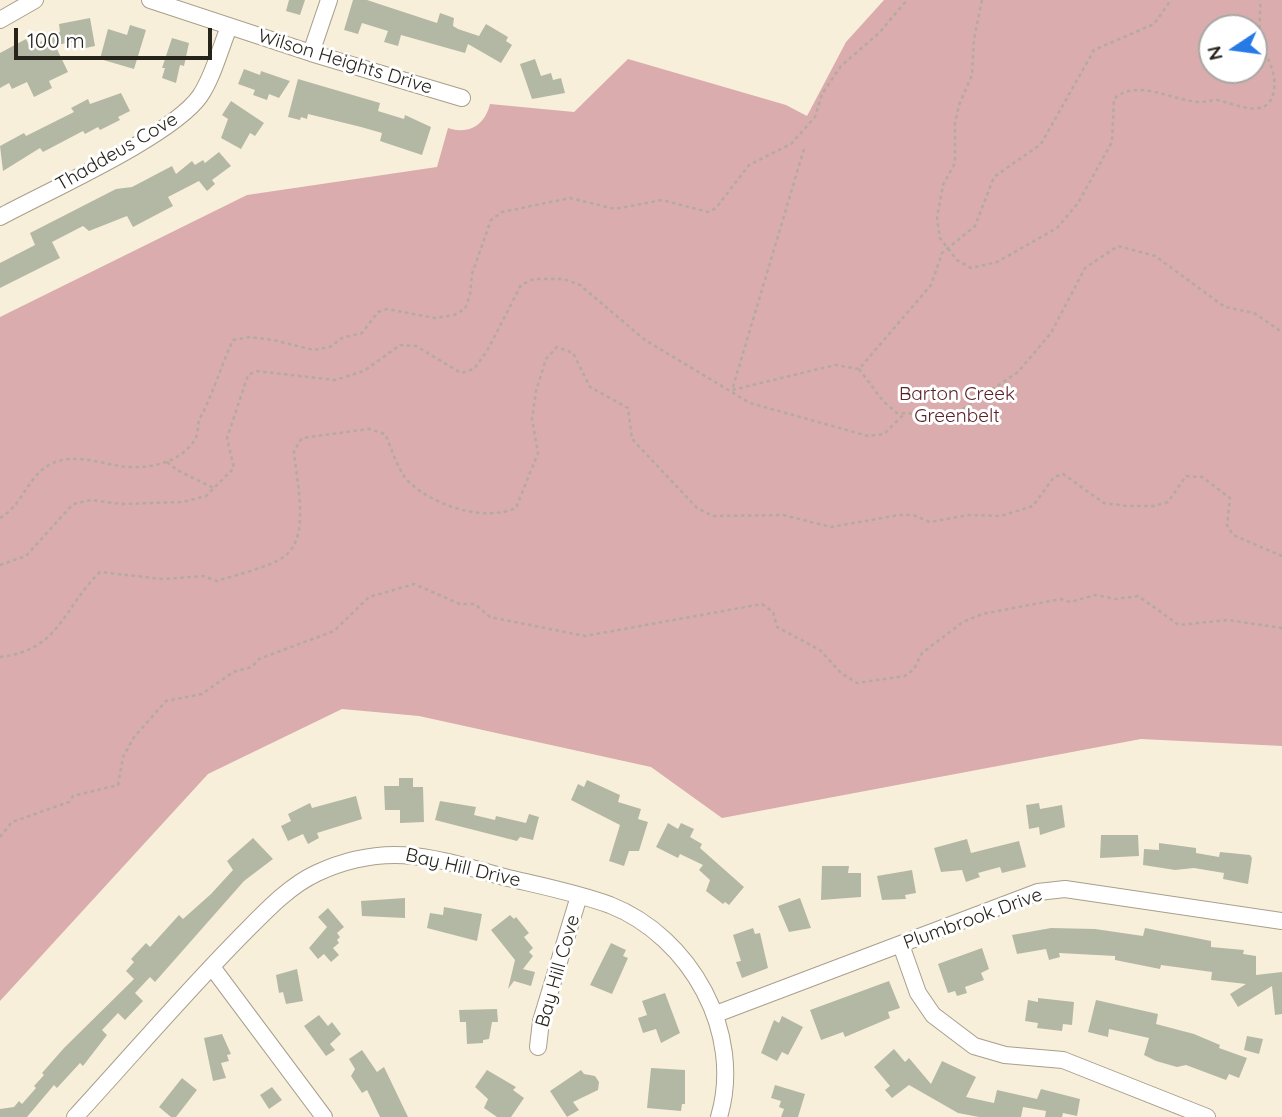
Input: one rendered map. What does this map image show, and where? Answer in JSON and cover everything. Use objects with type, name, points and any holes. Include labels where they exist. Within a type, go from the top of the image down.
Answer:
[{"type":"street","points":[[0,20],[35,0]]},
{"type":"street","name":"Wilson Heights Drive","points":[[150,0],[311,53],[462,97]]},
{"type":"street","points":[[311,53],[329,0]]},
{"type":"street","name":"Thaddeus Cove","points":[[0,216],[138,143],[187,111],[201,94],[229,27]]},
{"type":"street","name":"Bay Hill Drive","points":[[75,1117],[212,967],[278,900],[316,873],[363,858],[399,853],[434,859],[612,906],[643,923],[672,946],[697,977],[716,1014],[726,1061],[719,1117]]},
{"type":"street","name":"Plumbrook Drive","points":[[716,1014],[1017,899],[1065,889],[1282,921]]},
{"type":"street","name":"Bay Hill Cove","points":[[538,1047],[541,1021],[579,896]]},
{"type":"street","points":[[901,945],[918,993],[933,1015],[974,1046],[1005,1055],[1063,1060],[1207,1117]]},
{"type":"street","points":[[212,967],[324,1117]]},
{"type":"path","points":[[0,518],[14,507],[39,471],[52,463],[86,459],[136,467],[166,461],[187,450],[197,436],[198,420],[210,403],[211,389],[233,340],[250,337],[314,350],[330,347],[342,338],[362,333],[378,312],[387,309],[435,318],[454,315],[465,309],[470,295],[472,274],[491,219],[502,212],[570,198],[615,209],[662,200],[708,212],[716,208],[749,165],[791,144],[815,117],[822,94],[841,66],[879,33],[907,0]]},
{"type":"path","points":[[982,0],[974,39],[972,75],[959,105],[955,123],[954,163],[943,185],[937,218],[940,238],[946,249],[971,268],[996,262],[1058,228],[1078,203],[1112,142],[1114,99],[1121,92],[1137,90],[1202,102],[1213,100],[1252,110],[1261,108],[1270,101],[1274,88],[1272,67],[1260,34],[1260,0]]},
{"type":"path","points":[[859,369],[931,285],[942,253],[975,226],[994,177],[1041,144],[1094,50],[1154,24],[1171,0]]},
{"type":"path","points":[[732,390],[804,149]]},
{"type":"path","points":[[732,390],[835,365],[859,369],[883,401],[897,413],[954,415],[1018,372],[1051,333],[1085,268],[1118,246],[1155,256],[1225,307],[1254,313],[1282,332]]},
{"type":"path","points":[[0,565],[26,556],[72,504],[92,500],[121,504],[183,502],[206,496],[234,468],[227,438],[248,375],[257,371],[335,380],[364,371],[400,345],[416,346],[461,373],[474,369],[488,351],[521,285],[534,279],[564,279],[580,285],[645,340],[750,403],[868,436],[884,434],[905,413]]},
{"type":"path","points":[[0,657],[24,653],[49,637],[100,572],[162,579],[203,576],[217,581],[284,557],[297,541],[302,500],[294,451],[302,438],[369,429],[385,434],[408,482],[437,500],[472,511],[500,515],[516,508],[538,453],[531,419],[536,391],[545,359],[557,347],[573,353],[590,387],[628,408],[632,439],[697,509],[713,516],[783,514],[831,527],[899,514],[913,515],[930,522],[968,515],[1001,516],[1033,506],[1054,477],[1063,474],[1104,503],[1154,506],[1168,502],[1186,476],[1202,477],[1230,498],[1227,525],[1233,536],[1282,556]]},
{"type":"path","points":[[166,461],[183,476],[197,478],[215,489]]},
{"type":"path","points":[[0,836],[12,822],[34,812],[69,802],[73,796],[118,785],[123,757],[134,737],[166,701],[202,694],[233,672],[251,667],[258,659],[334,631],[369,597],[414,584],[460,604],[475,604],[490,617],[585,636],[762,604],[773,612],[778,627],[820,650],[841,673],[857,683],[905,676],[914,669],[922,653],[963,622],[982,614],[1061,599],[1070,602],[1096,595],[1116,599],[1138,596],[1179,625],[1228,620],[1282,628]]},
{"type":"green space","name":"Barton Creek Greenbelt","points":[[884,0],[1282,0],[1282,746],[1141,739],[722,818],[651,767],[419,716],[342,709],[208,774],[0,1001],[0,317],[247,195],[437,167],[448,128],[463,130],[475,127],[484,118],[490,104],[574,112],[628,59],[786,105],[807,116],[846,42]]},
{"type":"building","points":[[289,0],[305,0],[300,15],[286,11]]},
{"type":"building","points":[[353,0],[367,0],[437,23],[440,13],[454,18],[453,26],[458,29],[479,36],[486,24],[508,37],[506,41],[512,45],[501,63],[468,44],[465,53],[401,35],[398,46],[384,42],[388,31],[362,23],[358,34],[344,30]]},
{"type":"building","points":[[90,18],[95,46],[81,49],[80,41],[55,45],[68,72],[49,81],[52,88],[34,97],[27,82],[12,89],[9,83],[0,88],[0,53],[26,39],[30,47],[60,32],[59,24]]},
{"type":"building","points":[[130,25],[146,30],[134,69],[100,59],[108,29],[127,35]]},
{"type":"building","points":[[172,38],[189,43],[184,66],[180,65],[176,83],[162,78],[165,68],[162,68]]},
{"type":"building","points":[[535,59],[541,76],[551,73],[553,80],[561,78],[565,93],[532,99],[520,64]]},
{"type":"building","points":[[244,69],[260,75],[261,71],[290,81],[279,98],[269,94],[267,100],[253,95],[255,90],[238,84]]},
{"type":"building","points":[[298,79],[380,103],[378,111],[404,119],[405,115],[431,127],[422,155],[380,141],[382,133],[361,127],[308,114],[307,119],[288,117]]},
{"type":"building","points":[[121,93],[130,111],[118,117],[120,120],[100,130],[98,127],[85,134],[83,131],[43,152],[40,148],[3,171],[0,146],[74,112],[71,108],[88,99],[90,104]]},
{"type":"building","points":[[231,101],[264,123],[255,136],[250,133],[241,149],[221,138],[228,119],[222,115]]},
{"type":"building","points":[[219,152],[231,166],[212,180],[215,184],[207,191],[199,181],[168,197],[173,206],[133,227],[127,216],[89,231],[83,226],[52,242],[60,258],[0,288],[0,263],[35,245],[30,233],[116,189],[132,187],[172,166],[176,174],[192,161],[195,165],[203,160],[205,163]]},
{"type":"building","points":[[399,778],[413,778],[413,787],[423,787],[424,822],[400,823],[400,810],[385,810],[384,786],[399,786]]},
{"type":"building","points":[[587,780],[620,795],[618,802],[641,809],[638,819],[648,822],[639,851],[629,851],[624,866],[609,861],[620,825],[571,800],[578,784],[584,787]]},
{"type":"building","points":[[356,796],[362,819],[317,833],[319,838],[308,844],[303,834],[288,841],[281,826],[291,821],[288,814],[310,803],[312,808]]},
{"type":"building","points":[[440,801],[476,807],[474,815],[495,820],[496,816],[526,823],[529,814],[539,817],[533,840],[520,837],[517,841],[435,820]]},
{"type":"building","points":[[1039,803],[1040,809],[1062,805],[1065,827],[1040,835],[1039,827],[1029,829],[1026,805]]},
{"type":"building","points":[[668,823],[678,829],[681,823],[694,829],[690,837],[702,844],[700,848],[744,887],[729,905],[725,902],[723,904],[706,891],[710,880],[699,870],[703,865],[680,854],[678,858],[656,847]]},
{"type":"building","points":[[1101,835],[1138,835],[1139,856],[1100,858]]},
{"type":"building","points":[[253,838],[273,859],[244,881],[155,982],[150,977],[135,993],[143,1001],[125,1020],[118,1013],[102,1030],[107,1035],[83,1066],[80,1063],[57,1088],[54,1085],[27,1117],[0,1117],[0,1109],[14,1107],[19,1101],[22,1104],[36,1088],[34,1086],[44,1075],[42,1073],[64,1048],[134,979],[126,971],[134,962],[131,959],[146,943],[150,947],[179,915],[183,919],[211,894],[233,870],[227,861]]},
{"type":"building","points":[[967,839],[971,853],[1019,841],[1026,867],[1002,873],[1000,867],[978,873],[980,877],[966,882],[962,870],[941,872],[934,848]]},
{"type":"building","points":[[1159,843],[1196,848],[1196,853],[1219,857],[1220,852],[1250,855],[1252,858],[1248,884],[1223,879],[1224,873],[1143,865],[1144,849],[1159,850]]},
{"type":"building","points":[[822,866],[849,866],[848,873],[861,873],[861,897],[821,900]]},
{"type":"building","points":[[912,870],[916,893],[905,895],[906,899],[882,900],[877,876]]},
{"type":"building","points":[[405,898],[405,918],[362,916],[361,901]]},
{"type":"building","points":[[800,898],[811,928],[789,932],[778,906]]},
{"type":"building","points":[[444,907],[482,914],[477,941],[427,928],[430,913],[443,915]]},
{"type":"building","points":[[328,908],[344,927],[337,933],[340,937],[337,940],[339,943],[333,948],[339,955],[331,962],[324,954],[318,959],[309,948],[327,927],[318,917]]},
{"type":"building","points":[[510,915],[514,919],[516,917],[529,933],[524,937],[533,948],[529,952],[533,956],[523,969],[535,972],[531,986],[514,981],[508,989],[515,960],[491,930]]},
{"type":"building","points":[[753,928],[755,934],[760,933],[768,968],[742,978],[736,962],[741,961],[733,935]]},
{"type":"building","points":[[1051,928],[1095,929],[1143,936],[1145,928],[1211,941],[1211,947],[1244,950],[1243,954],[1256,956],[1256,975],[1282,972],[1282,1014],[1275,1015],[1272,986],[1238,1007],[1230,994],[1246,984],[1211,980],[1212,972],[1161,965],[1160,969],[1115,960],[1115,956],[1059,953],[1060,957],[1049,960],[1046,949],[1017,954],[1012,935]]},
{"type":"building","points":[[611,943],[626,950],[623,956],[628,958],[612,994],[590,985]]},
{"type":"building","points":[[982,948],[989,969],[981,973],[984,980],[965,987],[967,993],[957,996],[955,991],[948,993],[938,964]]},
{"type":"building","points":[[297,969],[303,1001],[286,1004],[283,992],[279,993],[276,975]]},
{"type":"building","points":[[889,981],[900,1008],[888,1012],[890,1018],[845,1037],[843,1032],[821,1040],[810,1010]]},
{"type":"building","points":[[665,993],[680,1033],[661,1043],[656,1029],[643,1033],[638,1018],[647,1015],[642,1001]]},
{"type":"building","points":[[1038,998],[1074,1002],[1072,1025],[1063,1024],[1062,1031],[1037,1028],[1038,1023],[1025,1021],[1028,1000],[1038,1002]]},
{"type":"building","points":[[1096,1000],[1158,1014],[1156,1024],[1194,1034],[1220,1045],[1219,1048],[1247,1058],[1239,1078],[1229,1074],[1226,1080],[1186,1065],[1177,1067],[1156,1061],[1144,1055],[1149,1038],[1109,1029],[1108,1037],[1088,1032]]},
{"type":"building","points":[[497,1009],[498,1022],[492,1022],[489,1039],[483,1040],[483,1043],[467,1044],[466,1022],[460,1022],[459,1010]]},
{"type":"building","points":[[319,1015],[328,1026],[332,1022],[341,1034],[330,1044],[335,1050],[326,1056],[304,1026]]},
{"type":"building","points":[[782,1016],[803,1027],[788,1055],[782,1052],[777,1061],[761,1053],[774,1020],[779,1023]]},
{"type":"building","points":[[222,1034],[231,1054],[227,1055],[229,1061],[221,1063],[226,1078],[213,1081],[204,1038]]},
{"type":"building","points":[[1247,1036],[1263,1039],[1259,1054],[1244,1050]]},
{"type":"building","points":[[894,1049],[905,1062],[909,1058],[931,1084],[942,1061],[976,1077],[966,1097],[994,1103],[997,1090],[1037,1099],[1041,1089],[1080,1099],[1077,1116],[1063,1113],[1062,1117],[1045,1117],[1046,1111],[1023,1107],[1021,1117],[979,1117],[958,1113],[909,1085],[892,1098],[885,1090],[890,1086],[874,1067]]},
{"type":"building","points":[[362,1050],[377,1072],[384,1067],[408,1117],[380,1117],[367,1090],[362,1093],[351,1076],[355,1069],[349,1059]]},
{"type":"building","points":[[651,1068],[685,1070],[685,1104],[682,1104],[681,1111],[647,1108]]},
{"type":"building","points":[[487,1070],[516,1087],[513,1090],[524,1098],[511,1117],[497,1117],[484,1108],[488,1099],[475,1087]]},
{"type":"building","points":[[581,1070],[584,1074],[595,1076],[599,1082],[598,1090],[573,1102],[579,1110],[567,1117],[550,1091]]},
{"type":"building","points":[[182,1078],[197,1090],[176,1117],[171,1117],[159,1107]]},
{"type":"building","points":[[775,1085],[805,1094],[798,1117],[781,1117],[784,1109],[779,1107],[781,1101],[771,1098]]},
{"type":"building","points":[[272,1087],[282,1100],[269,1109],[260,1095]]}]
